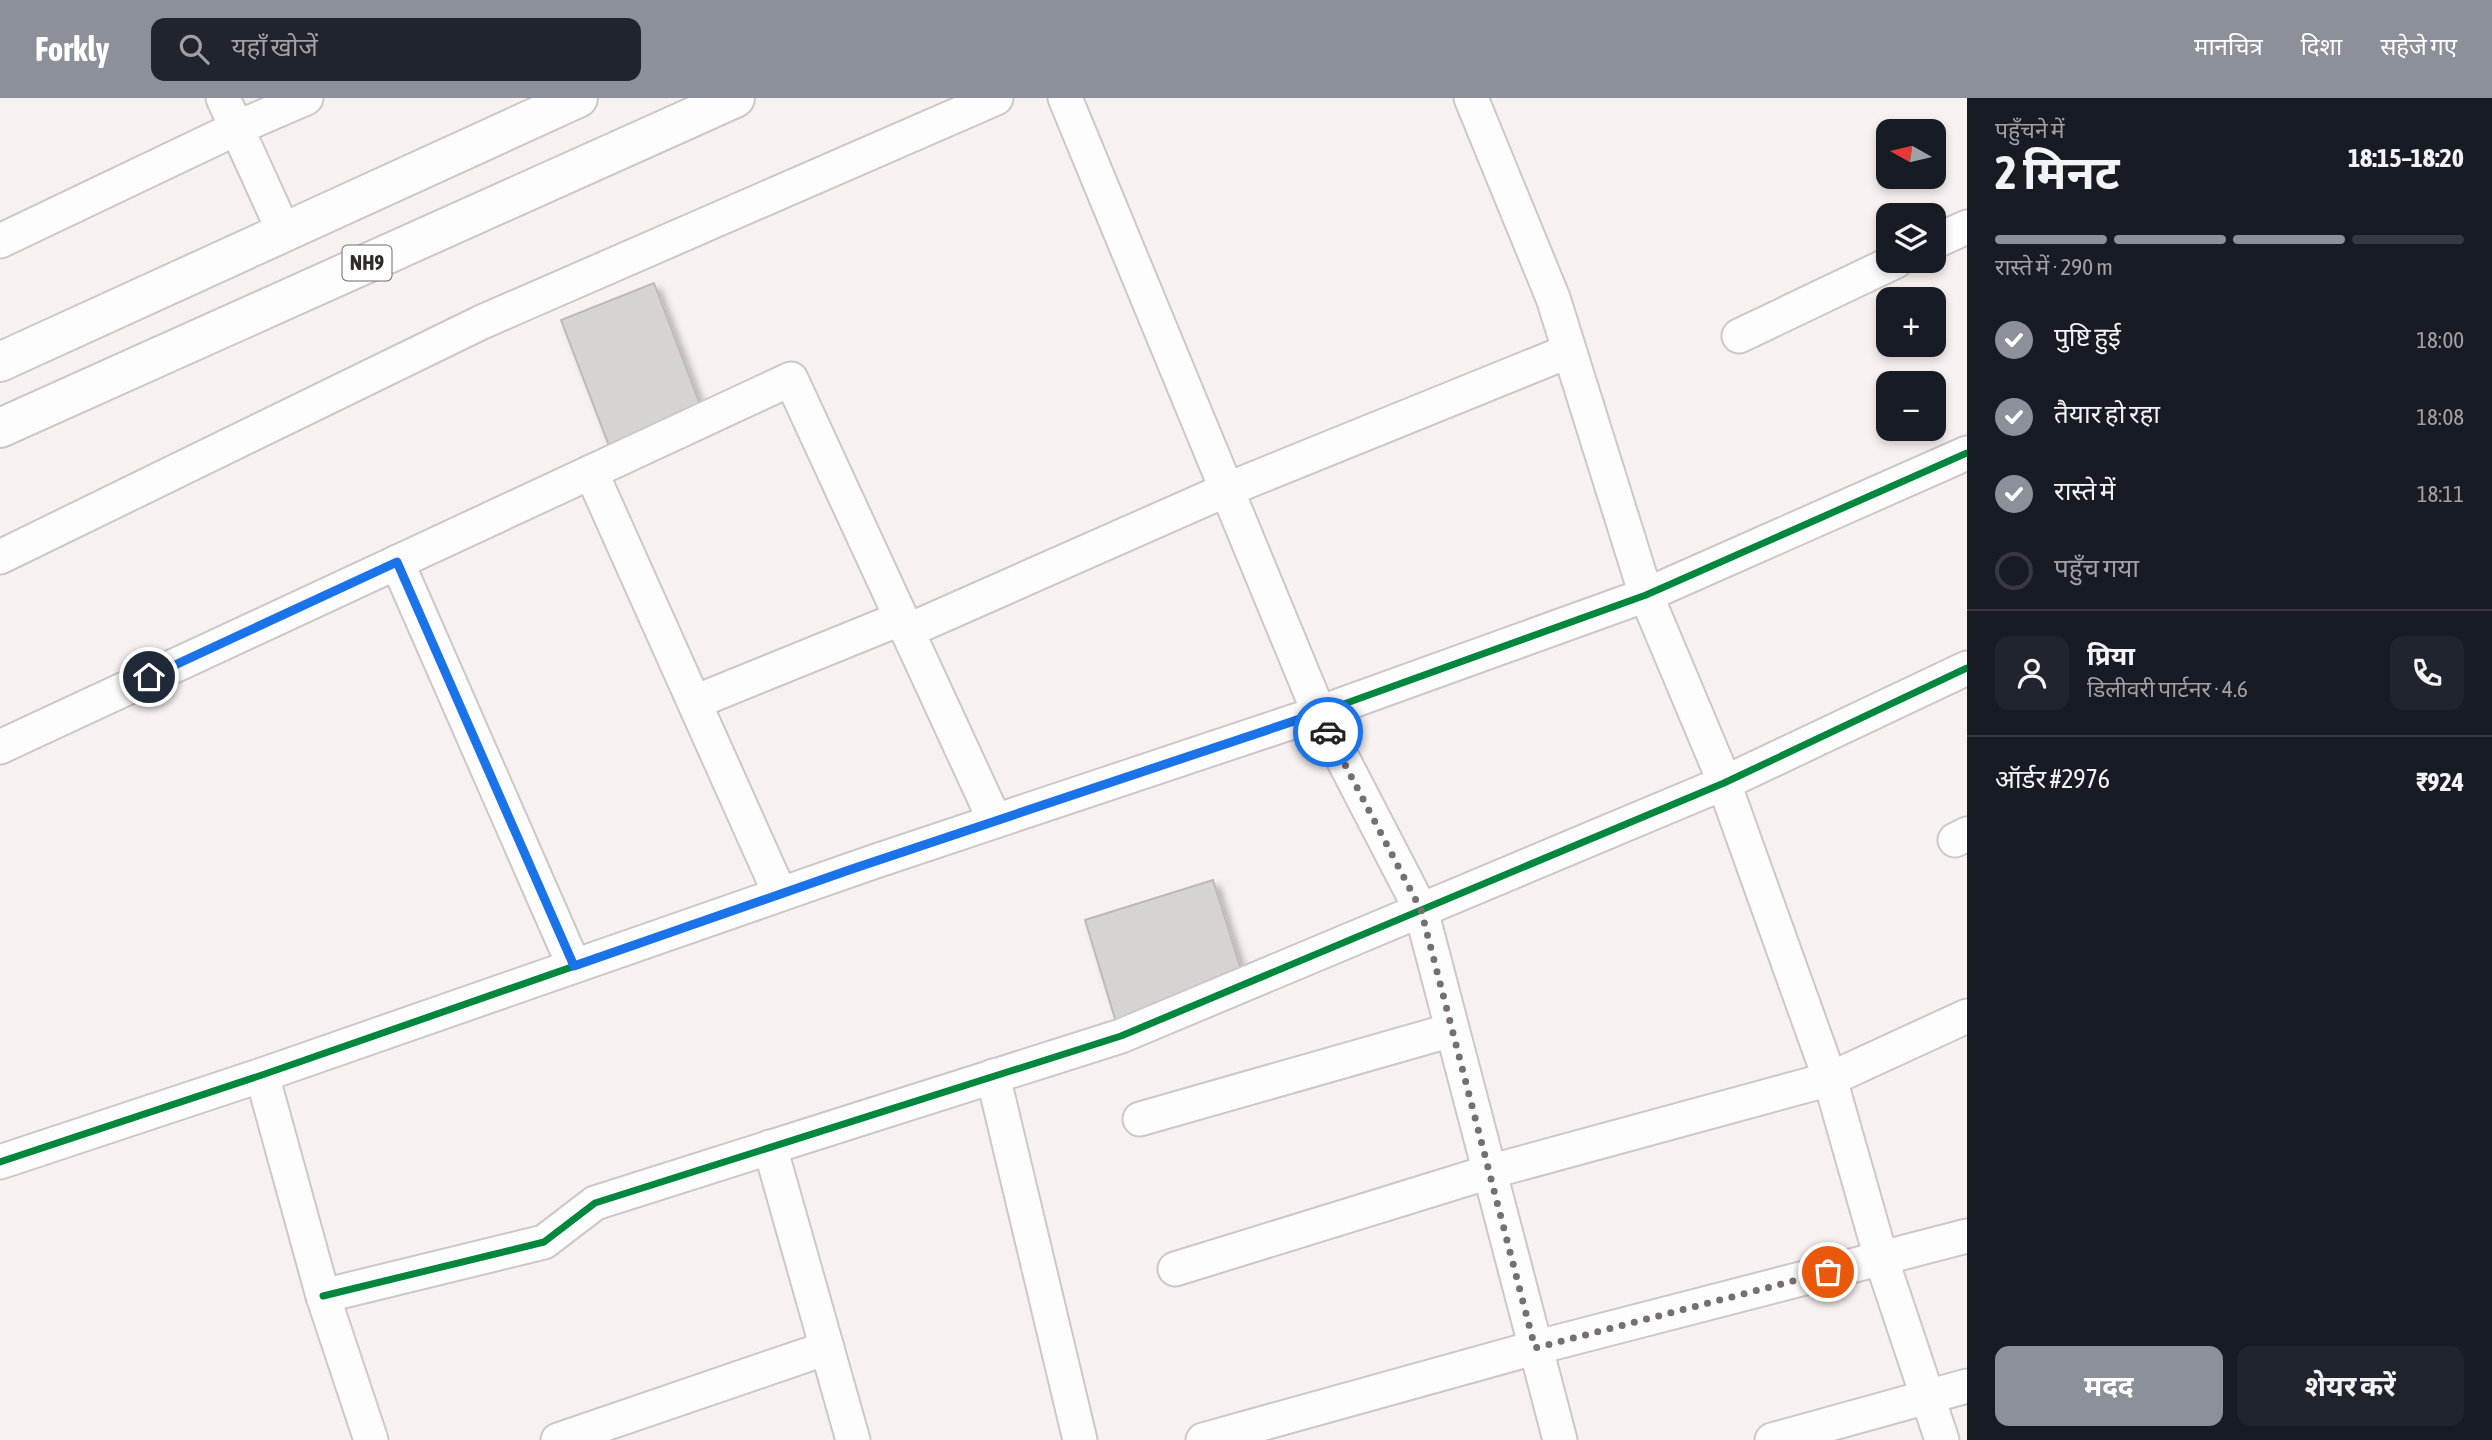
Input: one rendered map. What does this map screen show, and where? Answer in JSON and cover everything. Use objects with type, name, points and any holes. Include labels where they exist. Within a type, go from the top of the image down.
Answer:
[{"type":"highway","points":[[0,362],[578,98]]},
{"type":"highway","name":"NH9","points":[[0,428],[734,98]]},
{"type":"street","points":[[0,241],[230,113],[306,98]]},
{"type":"street","points":[[0,557],[482,322],[996,98]]},
{"type":"street","points":[[1065,98],[1318,713],[1421,910],[1560,1440]]},
{"type":"street","points":[[1471,98],[1553,298],[1646,594],[1724,783],[1830,1079],[1881,1258],[1942,1440]]},
{"type":"street","points":[[230,113],[284,232]]},
{"type":"street","points":[[1946,237],[1967,227]]},
{"type":"street","points":[[1738,336],[1876,270]]},
{"type":"street","points":[[695,702],[904,624],[1569,351]]},
{"type":"street","points":[[0,747],[791,379],[995,821]]},
{"type":"street","points":[[0,1162],[262,1075],[780,894],[1318,713],[1646,594],[1967,453]]},
{"type":"street","points":[[591,472],[780,894]]},
{"type":"street","points":[[397,562],[574,966]]},
{"type":"street","points":[[323,1296],[544,1242],[595,1203],[1121,1036],[1724,783],[1967,668]]},
{"type":"street","points":[[1175,1269],[1489,1172],[1830,1079],[1967,1016]]},
{"type":"street","points":[[1140,1119],[1452,1030]]},
{"type":"street","points":[[262,1075],[323,1296],[371,1440]]},
{"type":"street","points":[[993,1076],[1080,1440]]},
{"type":"street","points":[[770,1147],[852,1440]]},
{"type":"street","points":[[1203,1440],[1535,1348],[1967,1236]]},
{"type":"street","points":[[558,1440],[827,1348]]},
{"type":"street","points":[[1772,1440],[1967,1386]]},
{"type":"building","points":[[654,283],[704,415],[611,451],[561,320]]},
{"type":"building","points":[[1213,880],[1245,982],[1116,1022],[1085,920]]},
{"type":"cycle path","points":[[0,1162],[262,1075],[876,861],[1319,713],[1646,595],[1967,453]]},
{"type":"cycle path","points":[[323,1296],[544,1242],[595,1203],[1121,1036],[1724,783],[1967,668]]},
{"type":"way so far","points":[[1328,732],[1421,910],[1535,1348],[1828,1272]]},
{"type":"route","points":[[149,677],[397,562],[574,966],[852,869],[1318,713],[1328,732]]}]
